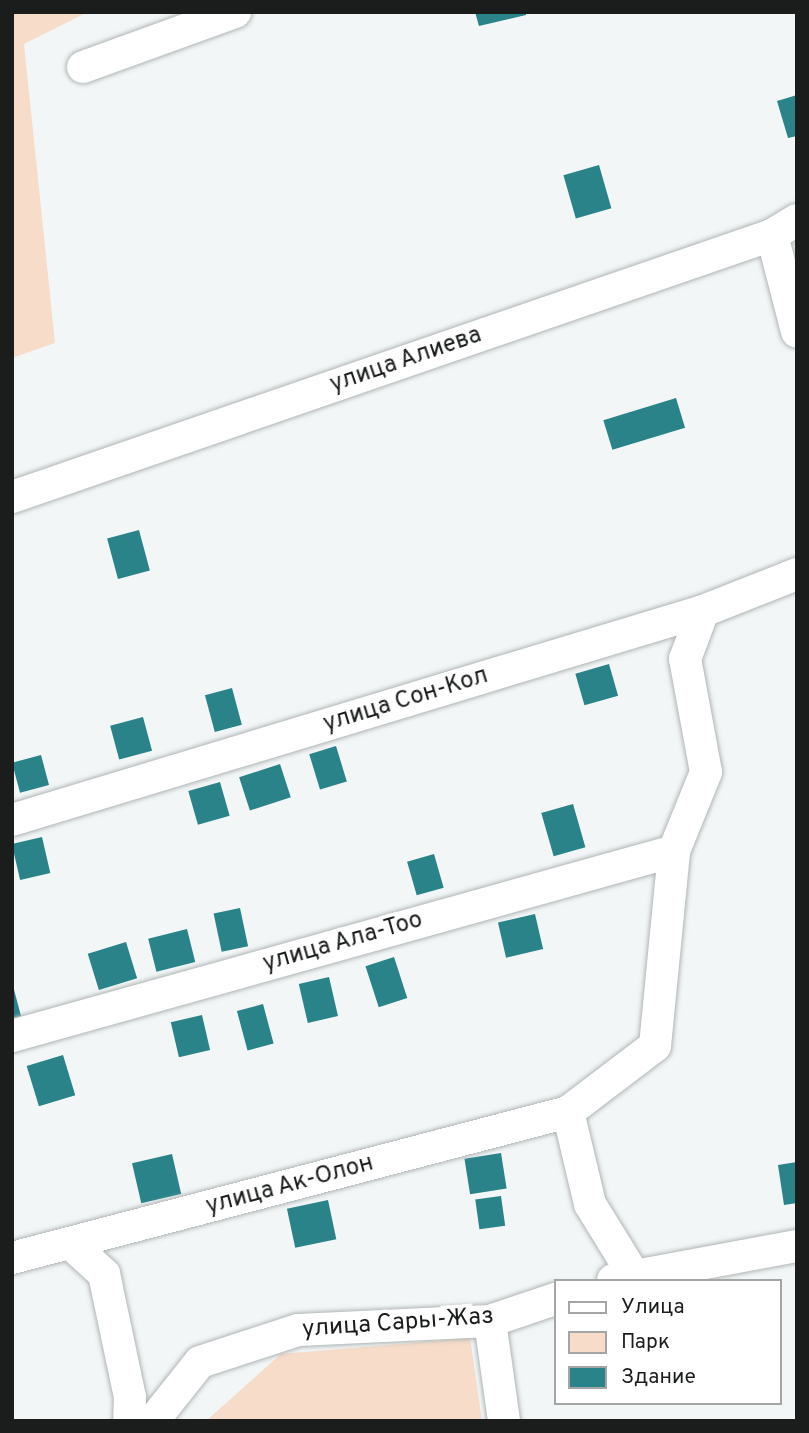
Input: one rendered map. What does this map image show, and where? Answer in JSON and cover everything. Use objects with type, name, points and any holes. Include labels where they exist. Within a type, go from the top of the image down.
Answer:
[{"type":"street","points":[[83,67],[235,12]]},
{"type":"street","points":[[784,228],[797,332]]},
{"type":"street","name":"улица Алиева","points":[[12,497],[784,228]]},
{"type":"street","name":"улица Сон-Кол","points":[[12,820],[703,611],[797,574]]},
{"type":"street","points":[[703,611],[685,659],[706,772],[674,851],[655,1046],[568,1112],[590,1203],[623,1277],[797,1246]]},
{"type":"street","name":"улица Ала-Тоо","points":[[12,1036],[674,851]]},
{"type":"street","name":"улица Ак-Олон","points":[[12,1258],[568,1112]]},
{"type":"street","points":[[71,1244],[104,1274],[130,1397],[129,1421]]},
{"type":"street","name":"улица Сары-Жаз","points":[[153,1421],[200,1362],[298,1330],[490,1321],[554,1299]]},
{"type":"street","points":[[490,1321],[504,1421]]},
{"type":"green space","points":[[12,12],[88,12],[24,44],[55,343],[12,358]]},
{"type":"green space","points":[[470,1338],[482,1421],[206,1421],[281,1354]]},
{"type":"building","points":[[475,12],[526,12],[526,15],[479,26]]},
{"type":"building","points":[[797,95],[797,136],[788,138],[777,101]]},
{"type":"building","points":[[599,165],[611,208],[576,218],[563,175]]},
{"type":"building","points":[[676,398],[685,428],[612,450],[603,420]]},
{"type":"building","points":[[139,530],[150,571],[118,579],[107,539]]},
{"type":"building","points":[[609,664],[618,696],[584,705],[575,674]]},
{"type":"building","points":[[232,688],[242,725],[215,732],[205,695]]},
{"type":"building","points":[[143,717],[152,751],[119,760],[110,726]]},
{"type":"building","points":[[336,746],[347,781],[320,790],[309,754]]},
{"type":"building","points":[[41,755],[49,785],[20,793],[12,763]]},
{"type":"building","points":[[280,764],[291,797],[250,811],[239,777]]},
{"type":"building","points":[[220,782],[230,816],[198,825],[188,791]]},
{"type":"building","points":[[573,804],[585,847],[554,856],[541,813]]},
{"type":"building","points":[[42,837],[50,873],[20,880],[12,844]]},
{"type":"building","points":[[434,854],[444,888],[417,895],[407,862]]},
{"type":"building","points":[[240,908],[248,946],[222,952],[214,914]]},
{"type":"building","points":[[535,914],[543,949],[506,958],[498,923]]},
{"type":"building","points":[[187,929],[195,962],[156,972],[148,939]]},
{"type":"building","points":[[126,942],[137,978],[99,990],[88,954]]},
{"type":"building","points":[[394,957],[407,998],[379,1007],[365,966]]},
{"type":"building","points":[[329,977],[338,1016],[308,1023],[299,984]]},
{"type":"building","points":[[12,982],[21,1016],[12,1018]]},
{"type":"building","points":[[263,1004],[274,1044],[248,1051],[237,1011]]},
{"type":"building","points":[[202,1015],[210,1050],[179,1057],[171,1022]]},
{"type":"building","points":[[63,1055],[75,1095],[39,1106],[27,1066]]},
{"type":"building","points":[[501,1153],[507,1189],[470,1194],[464,1159]]},
{"type":"building","points":[[172,1154],[181,1194],[141,1203],[132,1163]]},
{"type":"building","points":[[797,1162],[797,1203],[784,1205],[778,1165]]},
{"type":"building","points":[[501,1196],[505,1226],[479,1229],[475,1200]]},
{"type":"building","points":[[328,1200],[336,1239],[295,1248],[287,1209]]}]
